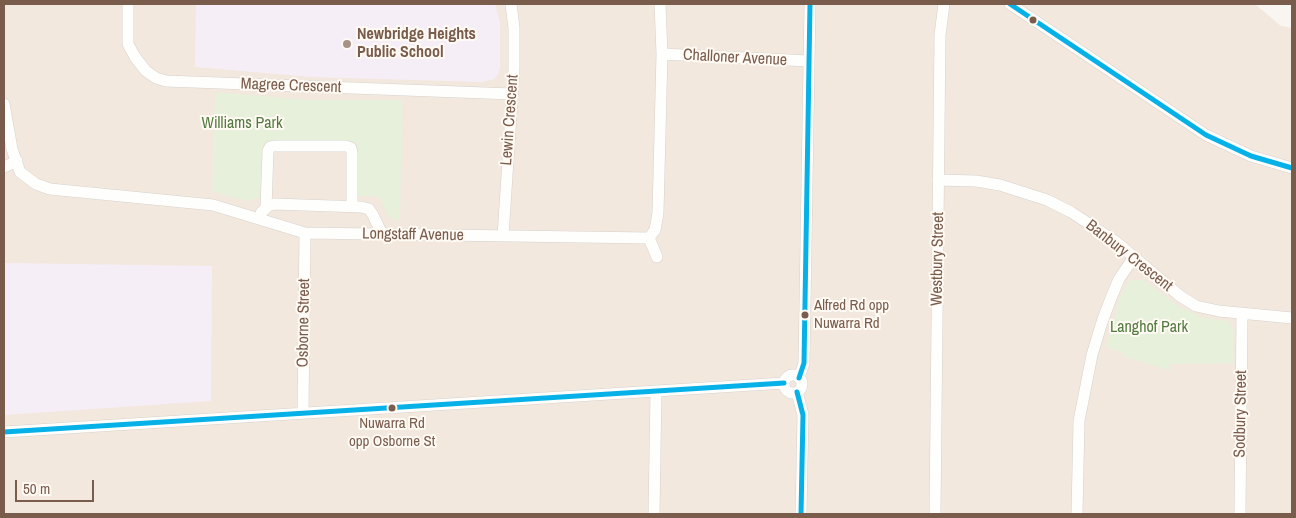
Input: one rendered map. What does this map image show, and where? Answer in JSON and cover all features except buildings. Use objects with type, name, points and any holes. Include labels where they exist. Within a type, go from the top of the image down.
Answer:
[{"type":"street","name":"Magree Crescent","points":[[128,4],[128,44],[146,71],[156,78],[166,81],[512,94]]},
{"type":"street","name":"Lewin Crescent","points":[[503,236],[512,94],[514,28],[511,4]]},
{"type":"street","points":[[657,257],[649,238],[655,230],[658,212],[662,54],[660,4]]},
{"type":"street","points":[[801,514],[803,415],[797,392],[801,386],[799,378],[804,363],[810,4]]},
{"type":"street","name":"Westbury Street","points":[[935,514],[940,24],[944,4]]},
{"type":"street","points":[[1010,4],[1206,135],[1250,156],[1292,168]]},
{"type":"street","name":"Challoner Avenue","points":[[662,54],[809,61]]},
{"type":"street","name":"Longstaff Avenue","points":[[4,104],[12,149],[20,172],[36,184],[50,189],[213,206],[305,233],[649,238]]},
{"type":"street","points":[[266,208],[268,151],[270,147],[274,146],[346,146],[351,148],[352,206]]},
{"type":"street","points":[[4,167],[17,161]]},
{"type":"street","name":"Banbury Crescent","points":[[938,180],[988,182],[1047,200],[1094,225],[1180,296],[1196,306],[1242,314],[1292,318]]},
{"type":"street","points":[[258,219],[266,208],[274,204],[361,207],[369,209],[382,234]]},
{"type":"street","name":"Osborne Street","points":[[303,413],[305,233]]},
{"type":"street","points":[[1077,514],[1079,421],[1092,355],[1111,298],[1119,280],[1134,257]]},
{"type":"street","name":"Sodbury Street","points":[[1240,514],[1242,314]]},
{"type":"street","points":[[797,392],[789,392],[785,389],[784,383],[788,377],[794,376],[799,378]]},
{"type":"street","points":[[4,432],[784,383]]},
{"type":"street","points":[[654,514],[656,390]]},
{"type":"shaded area","points":[[4,4],[1255,4],[1281,26],[1292,28],[1292,514],[4,514]]},
{"type":"shaded area","name":"Newbridge Heights Public School","points":[[196,4],[495,4],[500,23],[500,66],[498,74],[494,79],[482,82],[311,77],[195,67]]},
{"type":"shaded area","points":[[4,263],[212,266],[211,401],[4,415]]},
{"type":"green space","name":"Williams Park","points":[[215,92],[308,100],[402,100],[400,220],[394,220],[388,216],[380,199],[374,196],[357,196],[357,143],[267,141],[263,147],[262,197],[246,201],[212,191]]},
{"type":"green space","name":"Langhof Park","points":[[1132,280],[1144,280],[1178,306],[1203,318],[1228,321],[1233,330],[1234,363],[1169,364],[1169,370],[1122,356],[1123,353],[1106,347],[1119,300],[1127,283]]},
{"type":"transit line","points":[[799,378],[804,363],[810,4]]},
{"type":"transit line","points":[[1010,4],[1206,135],[1251,156],[1292,168]]},
{"type":"transit line","points":[[4,432],[784,383]]},
{"type":"transit line","points":[[797,392],[803,415],[801,514]]},
{"type":"place","name":"Newbridge Heights Public School","points":[[347,44]]},
{"type":"place","name":"Alfred Rd opp Nuwarra Rd","points":[[805,315]]},
{"type":"place","name":"Nuwarra Rd opp Osborne St","points":[[392,408]]}]
